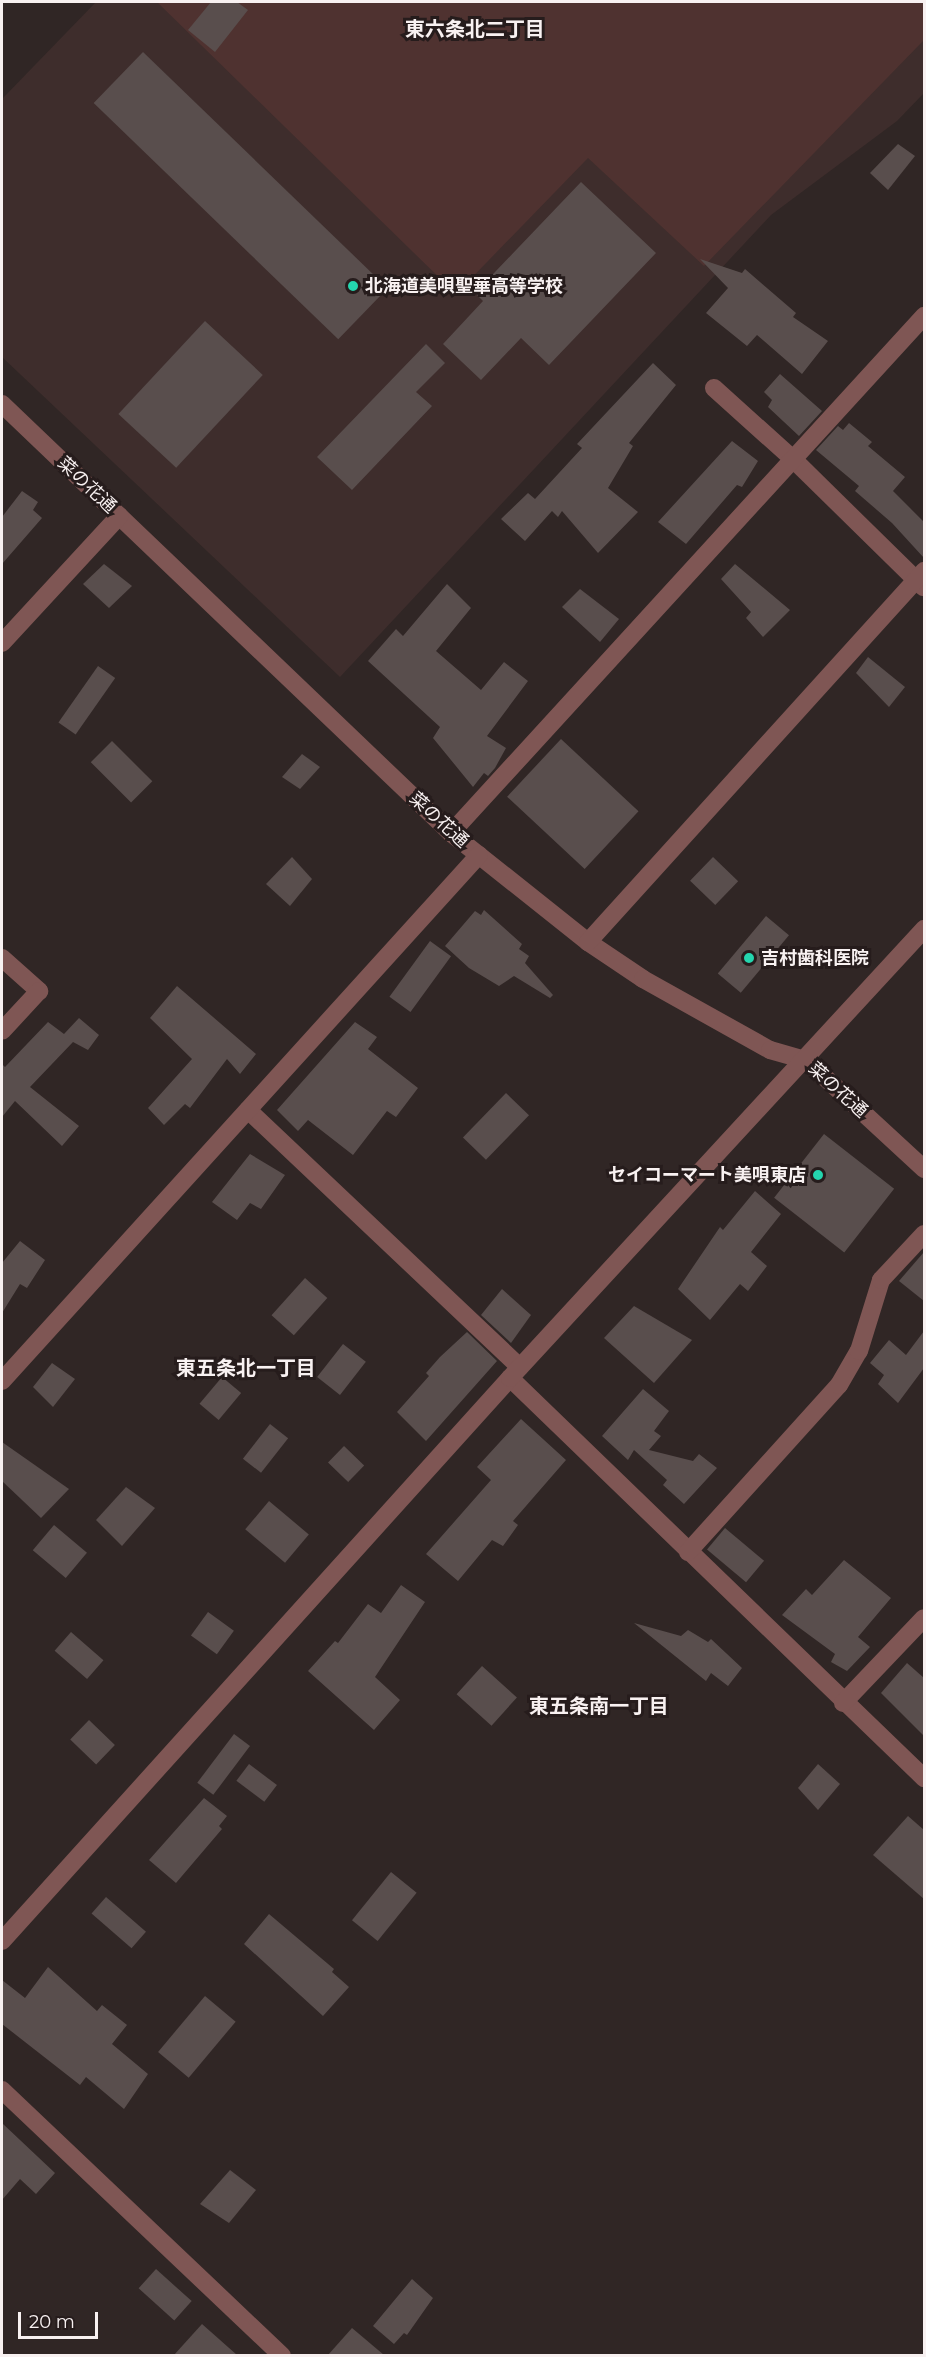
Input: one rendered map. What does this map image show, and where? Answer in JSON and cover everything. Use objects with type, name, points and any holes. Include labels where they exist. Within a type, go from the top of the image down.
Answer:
[{"type":"street","points":[[451,833],[795,461],[924,316]]},
{"type":"street","points":[[588,942],[922,580],[714,388]]},
{"type":"street","name":"菜の花通","points":[[2,404],[451,833],[588,942],[721,1025],[770,1050],[806,1060],[924,1169]]},
{"type":"street","points":[[2,643],[119,516]]},
{"type":"street","points":[[2,1382],[479,855]]},
{"type":"street","points":[[3,1935],[515,1373],[924,931]]},
{"type":"street","points":[[2,958],[39,991],[2,1031]]},
{"type":"street","points":[[248,1110],[515,1373],[688,1552],[843,1703],[924,1778]]},
{"type":"street","points":[[688,1552],[839,1385],[859,1351],[881,1280],[924,1234]]},
{"type":"street","points":[[843,1703],[924,1618]]},
{"type":"street","points":[[2,2090],[282,2355]]},
{"type":"shaded area","name":"北海道美唄聖華高等学校","points":[[96,2],[924,2],[924,93],[897,121],[771,215],[340,677],[2,357],[2,99]]},
{"type":"shaded area","points":[[157,2],[924,2],[924,40],[704,266],[588,158],[456,294]]},
{"type":"building","points":[[211,2],[237,2],[248,10],[215,52],[188,30]]},
{"type":"building","points":[[143,52],[388,288],[338,339],[94,103]]},
{"type":"building","points":[[898,144],[915,156],[888,190],[870,173]]},
{"type":"building","points":[[581,182],[656,253],[549,365],[521,338],[481,380],[443,344],[483,301],[475,293]]},
{"type":"building","points":[[700,259],[742,273],[745,269],[796,313],[793,317],[828,341],[802,374],[757,335],[747,346],[706,313],[728,288]]},
{"type":"building","points":[[205,321],[263,375],[176,468],[118,414]]},
{"type":"building","points":[[426,344],[445,363],[416,392],[432,406],[352,490],[317,457]]},
{"type":"building","points":[[653,363],[676,385],[629,443],[633,446],[608,488],[638,512],[598,553],[562,511],[558,517],[552,511],[525,541],[501,519],[528,493],[535,499],[582,448],[577,444]]},
{"type":"building","points":[[780,374],[822,411],[799,436],[768,407],[772,400],[764,392]]},
{"type":"building","points":[[849,423],[872,442],[868,446],[905,477],[893,491],[924,522],[924,558],[892,523],[855,491],[859,486],[816,450],[838,426],[843,430]]},
{"type":"building","points":[[732,441],[758,461],[742,487],[737,485],[686,544],[658,522]]},
{"type":"building","points":[[22,491],[38,502],[33,510],[42,518],[2,564],[2,517]]},
{"type":"building","points":[[104,564],[132,586],[109,608],[83,584]]},
{"type":"building","points":[[735,564],[790,610],[763,637],[746,618],[751,612],[721,579]]},
{"type":"building","points":[[447,584],[471,608],[436,651],[481,690],[504,662],[528,681],[487,736],[506,748],[495,768],[488,776],[484,773],[473,787],[433,738],[440,727],[368,661],[396,629],[403,636]]},
{"type":"building","points":[[580,589],[619,619],[600,642],[562,607]]},
{"type":"building","points":[[868,657],[905,687],[889,707],[856,673]]},
{"type":"building","points":[[98,666],[115,678],[76,735],[58,723]]},
{"type":"building","points":[[561,739],[639,811],[585,869],[507,797]]},
{"type":"building","points":[[112,741],[152,781],[131,803],[91,762]]},
{"type":"building","points":[[302,754],[320,767],[300,789],[282,777]]},
{"type":"building","points":[[292,857],[312,879],[290,906],[266,884]]},
{"type":"building","points":[[713,857],[738,881],[715,905],[690,881]]},
{"type":"building","points":[[484,910],[522,944],[519,949],[529,956],[525,963],[553,995],[550,998],[514,976],[499,986],[469,968],[445,946],[475,911],[481,915]]},
{"type":"building","name":"吉村歯科医院","points":[[766,916],[789,935],[741,993],[718,973]]},
{"type":"building","points":[[430,941],[451,956],[410,1012],[389,997]]},
{"type":"building","points":[[177,986],[256,1054],[240,1074],[227,1059],[190,1108],[185,1104],[164,1125],[148,1108],[192,1059],[150,1018]]},
{"type":"building","points":[[79,1018],[99,1035],[88,1050],[73,1042],[30,1087],[79,1126],[62,1146],[15,1101],[2,1117],[2,1064],[5,1067],[48,1022],[64,1034]]},
{"type":"building","points":[[355,1022],[377,1037],[368,1049],[418,1088],[396,1117],[387,1111],[353,1155],[308,1120],[298,1131],[277,1110]]},
{"type":"building","points":[[506,1093],[529,1115],[486,1160],[463,1138]]},
{"type":"building","points":[[824,1134],[894,1189],[844,1253],[774,1198]]},
{"type":"building","points":[[250,1154],[285,1175],[261,1209],[250,1203],[237,1220],[212,1202]]},
{"type":"building","points":[[755,1191],[781,1214],[751,1252],[767,1266],[748,1291],[740,1284],[710,1320],[678,1289],[720,1227],[723,1230]]},
{"type":"building","points":[[20,1241],[45,1260],[27,1288],[20,1284],[2,1313],[2,1263]]},
{"type":"building","points":[[924,1252],[924,1301],[899,1281]]},
{"type":"building","points":[[305,1278],[327,1298],[294,1335],[272,1315]]},
{"type":"building","points":[[502,1289],[531,1315],[511,1343],[481,1315]]},
{"type":"building","points":[[634,1306],[692,1340],[654,1383],[604,1338]]},
{"type":"building","points":[[924,1331],[924,1368],[898,1403],[878,1384],[884,1375],[870,1363],[889,1340],[906,1355]]},
{"type":"building","points":[[467,1332],[497,1361],[426,1441],[397,1412],[429,1376],[426,1373],[440,1357]]},
{"type":"building","points":[[343,1344],[366,1362],[340,1395],[317,1377]]},
{"type":"building","points":[[52,1363],[75,1379],[53,1407],[33,1387]]},
{"type":"building","points":[[222,1377],[241,1393],[219,1420],[200,1404]]},
{"type":"building","points":[[643,1389],[669,1411],[654,1431],[661,1436],[649,1450],[693,1461],[699,1454],[717,1468],[684,1504],[663,1485],[667,1480],[634,1450],[628,1460],[602,1436]]},
{"type":"building","points":[[521,1419],[566,1460],[513,1521],[518,1525],[503,1546],[492,1540],[458,1581],[426,1554],[491,1480],[477,1467]]},
{"type":"building","points":[[270,1424],[288,1438],[261,1473],[243,1459]]},
{"type":"building","points":[[2,1442],[69,1489],[41,1518],[2,1481]]},
{"type":"building","points":[[344,1446],[364,1465],[348,1482],[328,1463]]},
{"type":"building","points":[[126,1487],[155,1508],[122,1546],[96,1520]]},
{"type":"building","points":[[269,1501],[309,1534],[285,1563],[245,1529]]},
{"type":"building","points":[[54,1525],[87,1553],[66,1578],[33,1550]]},
{"type":"building","points":[[725,1528],[764,1561],[746,1582],[707,1549]]},
{"type":"building","points":[[844,1560],[891,1598],[858,1637],[870,1647],[847,1671],[831,1662],[835,1654],[782,1615],[806,1589],[812,1595]]},
{"type":"building","points":[[401,1585],[425,1602],[375,1677],[400,1700],[374,1730],[308,1671],[335,1641],[338,1643],[368,1604],[381,1613]]},
{"type":"building","points":[[208,1612],[234,1631],[217,1654],[191,1635]]},
{"type":"building","points":[[634,1623],[681,1636],[688,1630],[708,1642],[711,1639],[742,1668],[728,1686],[711,1673],[706,1681]]},
{"type":"building","points":[[71,1632],[103,1660],[87,1679],[55,1651]]},
{"type":"building","points":[[907,1663],[924,1678],[924,1736],[881,1693]]},
{"type":"building","points":[[482,1666],[517,1697],[492,1726],[457,1694]]},
{"type":"building","points":[[89,1720],[115,1745],[96,1764],[70,1739]]},
{"type":"building","points":[[234,1734],[250,1746],[213,1795],[197,1783]]},
{"type":"building","points":[[249,1764],[277,1785],[264,1802],[236,1781]]},
{"type":"building","points":[[818,1764],[840,1784],[818,1810],[798,1788]]},
{"type":"building","points":[[204,1798],[227,1816],[219,1826],[222,1829],[176,1883],[149,1860]]},
{"type":"building","points":[[908,1816],[924,1830],[924,1899],[873,1855]]},
{"type":"building","points":[[391,1872],[417,1893],[378,1941],[352,1920]]},
{"type":"building","points":[[106,1897],[146,1932],[132,1948],[92,1914]]},
{"type":"building","points":[[269,1914],[334,1969],[332,1972],[349,1987],[323,2016],[244,1944]]},
{"type":"building","points":[[48,1967],[97,2011],[102,2005],[127,2025],[112,2044],[148,2074],[124,2109],[86,2077],[80,2085],[2,2024],[2,1980],[25,1998]]},
{"type":"building","points":[[205,1996],[236,2022],[189,2078],[158,2052]]},
{"type":"building","points":[[2,2123],[55,2173],[36,2194],[20,2179],[2,2200]]},
{"type":"building","points":[[230,2170],[256,2190],[229,2223],[200,2204]]},
{"type":"building","points":[[156,2269],[192,2301],[174,2320],[139,2288]]},
{"type":"building","points":[[412,2279],[433,2298],[407,2335],[404,2333],[394,2344],[373,2326]]},
{"type":"building","points":[[202,2324],[237,2355],[174,2355]]},
{"type":"building","points":[[352,2328],[384,2355],[328,2355]]},
{"type":"place","name":"北海道美唄聖華高等学校","points":[[353,286]]},
{"type":"place","name":"吉村歯科医院","points":[[749,958]]},
{"type":"place","name":"セイコーマート美唄東店","points":[[818,1175]]},
{"type":"district","name":"東六条北二丁目","points":[[475,29]]},
{"type":"district","name":"東五条北一丁目","points":[[246,1368]]},
{"type":"district","name":"東五条南一丁目","points":[[599,1706]]}]
